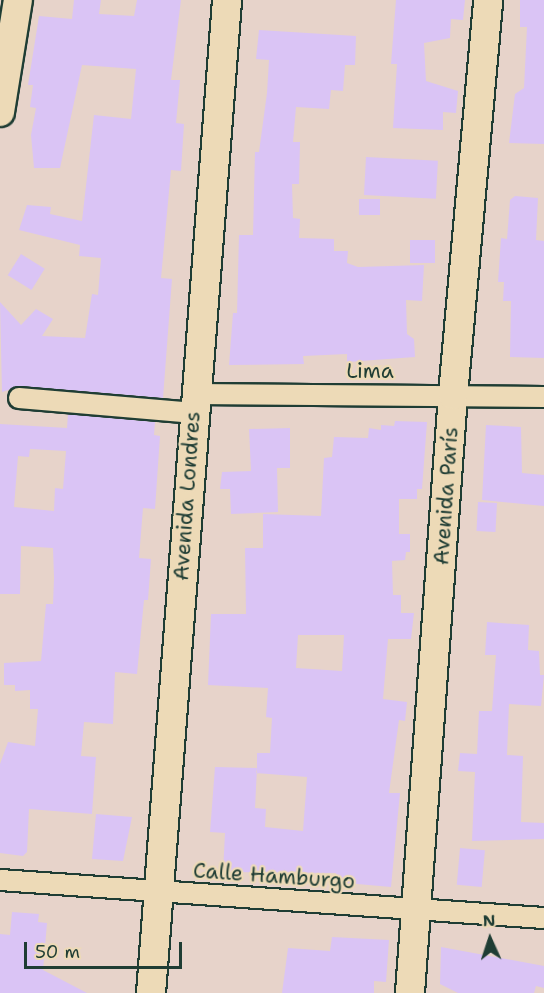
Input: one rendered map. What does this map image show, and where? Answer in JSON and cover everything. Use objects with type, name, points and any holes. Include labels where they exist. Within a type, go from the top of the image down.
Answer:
[{"type":"main road","points":[[0,112],[18,0]]},
{"type":"main road","name":"Avenida Londres","points":[[151,993],[194,404],[227,0]]},
{"type":"main road","name":"Avenida París","points":[[410,993],[418,910],[453,395],[488,0]]},
{"type":"street","name":"Lima","points":[[19,398],[194,404],[453,395],[544,397]]},
{"type":"street","name":"Calle Hamburgo","points":[[0,880],[544,918]]},
{"type":"building","points":[[74,0],[101,0],[99,14],[134,16],[137,0],[181,0],[171,80],[180,80],[176,123],[184,124],[181,171],[171,170],[161,278],[172,279],[163,398],[20,386],[2,392],[0,302],[21,325],[36,309],[53,319],[42,336],[85,338],[92,294],[98,295],[101,258],[79,256],[80,245],[19,230],[27,205],[51,207],[50,214],[82,221],[94,115],[131,119],[136,69],[82,65],[60,168],[34,168],[31,135],[36,108],[30,107],[33,85],[28,85],[39,16],[72,19]]},
{"type":"building","points":[[396,0],[465,0],[463,20],[451,19],[450,38],[424,43],[426,81],[458,91],[456,113],[443,112],[443,130],[393,128],[397,64],[391,64]]},
{"type":"building","points":[[520,0],[544,0],[544,144],[509,143],[515,94],[524,88],[527,27],[520,27]]},
{"type":"building","points":[[259,30],[356,36],[355,65],[345,65],[343,91],[331,90],[329,109],[296,107],[293,142],[300,142],[299,184],[292,184],[293,218],[300,219],[299,238],[334,239],[334,251],[348,251],[347,263],[358,267],[424,265],[422,301],[406,300],[407,334],[414,339],[415,357],[347,362],[347,354],[303,356],[304,364],[229,365],[233,313],[237,313],[239,235],[253,235],[255,152],[259,152],[267,93],[269,60],[256,59]]},
{"type":"building","points":[[366,157],[438,161],[436,199],[364,195]]},
{"type":"building","points":[[515,196],[538,198],[536,240],[544,241],[544,358],[510,357],[511,301],[503,301],[504,282],[498,282],[501,238],[507,239],[510,200]]},
{"type":"building","points":[[359,199],[380,199],[380,215],[359,215]]},
{"type":"building","points":[[410,240],[435,240],[435,263],[410,263]]},
{"type":"building","points":[[21,254],[45,269],[31,290],[8,275]]},
{"type":"building","points":[[68,414],[155,422],[154,435],[160,436],[155,509],[143,508],[139,558],[151,559],[148,600],[144,600],[137,674],[115,672],[113,724],[84,722],[81,756],[96,757],[92,814],[29,809],[27,852],[23,856],[0,853],[0,764],[8,742],[35,746],[38,709],[30,709],[30,690],[15,691],[15,685],[4,685],[4,663],[41,661],[46,604],[53,604],[53,548],[21,546],[20,594],[0,594],[0,424],[67,428]],"holes":[[[30,449],[66,451],[63,489],[55,488],[54,511],[14,507],[18,456],[29,457]]]},
{"type":"building","points":[[395,421],[427,422],[422,489],[417,489],[417,499],[399,499],[399,534],[410,534],[410,552],[406,552],[405,560],[392,561],[393,595],[401,595],[401,613],[414,613],[411,639],[388,639],[383,699],[407,702],[405,721],[399,720],[389,793],[400,793],[391,887],[335,882],[336,873],[223,872],[225,833],[210,832],[215,767],[257,768],[257,753],[270,753],[272,718],[266,717],[268,688],[208,685],[211,614],[246,614],[245,548],[263,548],[263,514],[321,516],[324,458],[332,457],[334,437],[368,438],[369,428],[381,430],[381,425],[394,426]],"holes":[[[298,635],[344,635],[342,671],[296,668]],[[257,773],[307,777],[303,831],[265,827],[266,809],[255,808]]]},
{"type":"building","points":[[486,425],[521,427],[522,473],[544,475],[544,506],[482,500]]},
{"type":"building","points":[[290,428],[290,468],[277,468],[278,512],[231,514],[230,489],[220,489],[222,472],[251,471],[249,429]]},
{"type":"building","points":[[478,502],[497,503],[495,532],[476,531]]},
{"type":"building","points":[[487,622],[529,625],[528,650],[539,651],[540,675],[544,675],[541,706],[509,704],[507,755],[523,756],[521,822],[544,823],[544,839],[472,841],[475,772],[458,771],[460,753],[477,754],[479,711],[492,711],[496,655],[485,655]]},
{"type":"building","points":[[96,814],[132,817],[123,861],[92,859]]},
{"type":"building","points":[[460,848],[485,850],[482,887],[457,885]]},
{"type":"building","points":[[12,912],[39,914],[38,922],[47,923],[43,970],[87,993],[0,993],[0,934],[10,935]]},
{"type":"building","points":[[332,937],[389,940],[386,982],[374,981],[374,993],[282,993],[288,948],[330,951]]},
{"type":"building","points":[[441,947],[544,966],[544,988],[536,986],[534,993],[458,993],[440,984]]}]
